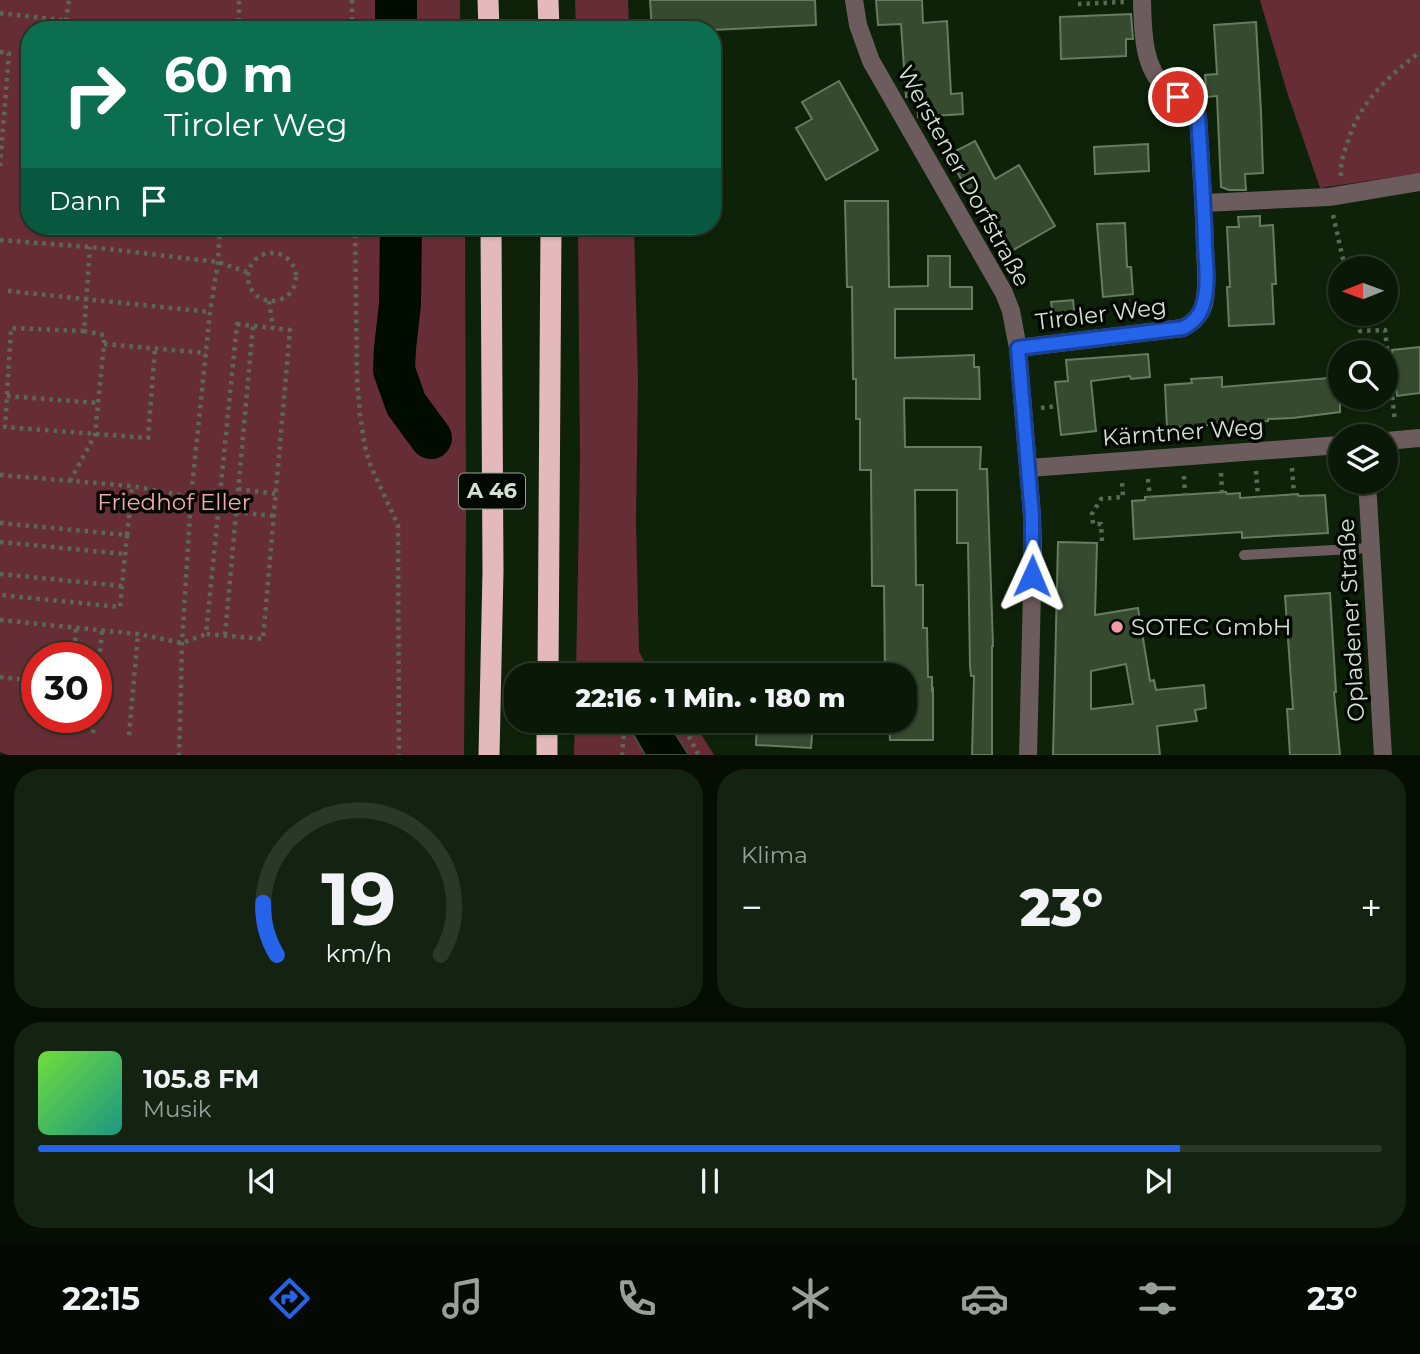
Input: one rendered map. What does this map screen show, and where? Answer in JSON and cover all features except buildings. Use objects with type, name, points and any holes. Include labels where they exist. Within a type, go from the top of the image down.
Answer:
[{"type":"highway","points":[[488,0],[489,21]]},
{"type":"highway","points":[[548,0],[549,21]]},
{"type":"highway","name":"A 46","points":[[489,755],[493,571],[491,235]]},
{"type":"highway","name":"A 46","points":[[548,663],[551,235]]},
{"type":"highway","points":[[547,733],[547,755]]},
{"type":"street","name":"Werstener Dorfstraße","points":[[854,0],[858,25],[871,61],[1004,293],[1011,311],[1018,348],[1033,550],[1028,755]]},
{"type":"street","name":"Tiroler Weg","points":[[1018,348],[1171,331],[1192,323],[1201,312],[1206,284],[1198,117],[1193,108],[1164,86],[1156,76],[1145,46],[1142,1]]},
{"type":"street","points":[[1204,203],[1336,196],[1420,182]]},
{"type":"street","points":[[1398,440],[1420,438]]},
{"type":"street","name":"Kärntner Weg","points":[[1028,468],[1328,446]]},
{"type":"street","name":"Opladener Straße","points":[[1368,494],[1383,755]]},
{"type":"lane","points":[[1244,555],[1371,548]]},
{"type":"path","points":[[0,13],[66,21],[69,0]]},
{"type":"path","points":[[239,0],[239,21]]},
{"type":"path","points":[[352,0],[352,21]]},
{"type":"path","points":[[1078,4],[1142,1]]},
{"type":"path","points":[[0,52],[9,53],[0,166]]},
{"type":"path","points":[[1344,256],[1336,196],[1349,136],[1365,104],[1382,83],[1420,52]]},
{"type":"path","points":[[179,755],[182,643],[191,497],[220,235]]},
{"type":"path","points":[[355,235],[360,415],[371,467],[398,524],[398,755]]},
{"type":"path","points":[[0,240],[218,262],[247,272]]},
{"type":"path","points":[[84,331],[90,247]]},
{"type":"path","points":[[275,253],[287,258],[294,267],[296,278],[287,295],[278,300],[269,300],[254,292],[247,272],[263,254],[275,253]]},
{"type":"path","points":[[8,291],[210,312]]},
{"type":"path","points":[[269,300],[274,328]]},
{"type":"path","points":[[0,620],[138,634],[182,643],[206,634],[263,639],[290,330],[237,324],[206,634]]},
{"type":"path","points":[[225,635],[253,326]]},
{"type":"path","points":[[1359,326],[1360,331],[1385,330],[1391,424]]},
{"type":"path","points":[[70,481],[94,435],[104,335],[84,331],[11,328],[5,427],[94,435],[148,438],[155,348]]},
{"type":"path","points":[[104,344],[206,353]]},
{"type":"path","points":[[7,396],[97,403]]},
{"type":"path","points":[[1292,468],[1294,494]]},
{"type":"path","points":[[1256,471],[1258,496]]},
{"type":"path","points":[[1220,474],[1222,492]]},
{"type":"path","points":[[0,475],[132,486],[191,497],[237,500]]},
{"type":"path","points":[[1184,476],[1185,495]]},
{"type":"path","points":[[1148,479],[1150,497]]},
{"type":"path","points":[[1102,541],[1101,524],[1093,524],[1093,514],[1101,499],[1123,497],[1122,481]]},
{"type":"path","points":[[0,596],[120,607],[132,486]]},
{"type":"path","points":[[238,489],[276,494]]},
{"type":"path","points":[[236,512],[274,516]]},
{"type":"path","points":[[0,523],[127,534]]},
{"type":"path","points":[[0,542],[125,555]]},
{"type":"path","points":[[0,574],[122,586]]},
{"type":"path","points":[[75,642],[76,628]]},
{"type":"path","points":[[101,642],[102,630]]},
{"type":"path","points":[[129,735],[138,634]]},
{"type":"path","points":[[0,677],[21,679]]},
{"type":"path","points":[[622,755],[624,733]]},
{"type":"path","points":[[687,733],[699,755]]},
{"type":"green space","name":"Friedhof Eller","points":[[0,0],[392,0],[392,21],[21,21],[21,235],[393,235],[386,359],[388,381],[427,447],[434,440],[404,383],[404,235],[465,235],[464,755],[8,755],[0,752]]},
{"type":"green space","points":[[402,0],[460,0],[460,21],[403,21]]},
{"type":"green space","points":[[575,0],[628,0],[629,21],[576,21]]},
{"type":"green space","points":[[1260,0],[1420,0],[1420,173],[1320,188],[1287,92]]},
{"type":"green space","points":[[578,235],[634,235],[638,380],[636,522],[639,652],[645,663],[576,663],[580,460]]},
{"type":"green space","points":[[575,733],[632,733],[645,755],[574,755]]},
{"type":"green space","points":[[675,733],[700,733],[714,755],[689,755]]},
{"type":"shaded area","points":[[633,733],[675,733],[689,755],[645,755]]},
{"type":"waterway","points":[[396,0],[396,21]]},
{"type":"waterway","points":[[401,235],[400,304],[394,370],[406,404],[431,438]]},
{"type":"place","name":"SOTEC GmbH","points":[[1117,627]]},
{"type":"route","points":[[1032,576],[1032,516],[1018,348],[1171,331],[1192,323],[1204,303],[1205,230],[1198,117],[1193,108],[1178,97]]}]
